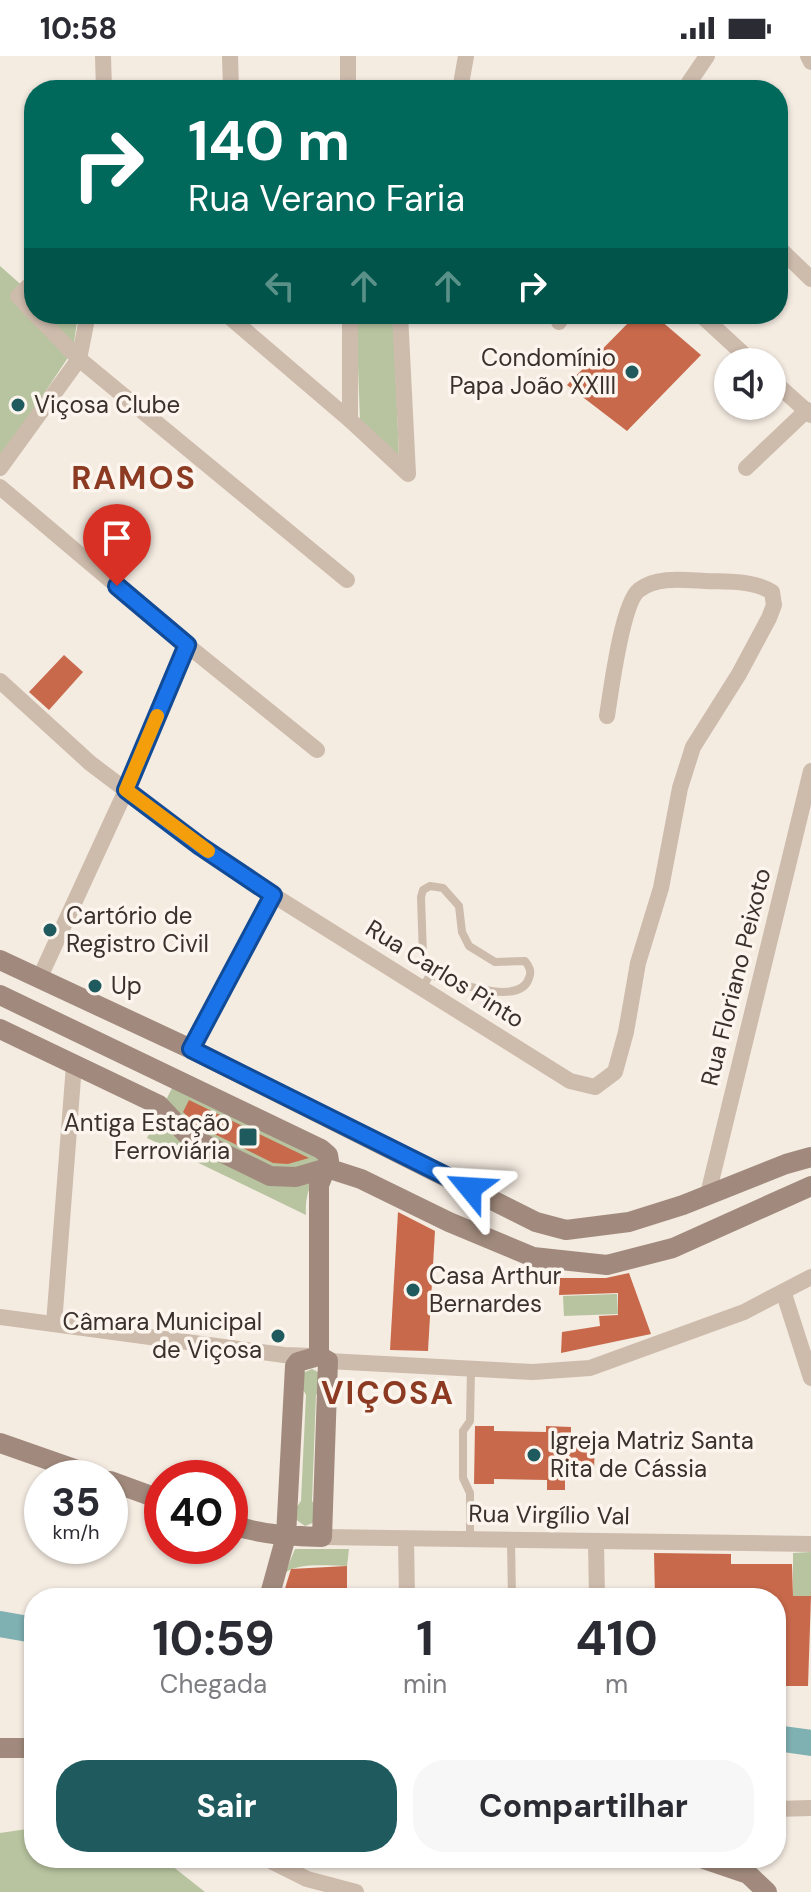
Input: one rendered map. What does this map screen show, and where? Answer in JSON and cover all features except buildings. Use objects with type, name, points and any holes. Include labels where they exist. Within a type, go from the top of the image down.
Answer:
[{"type":"street","points":[[103,56],[104,80]]},
{"type":"street","points":[[230,56],[231,80]]},
{"type":"street","points":[[348,56],[348,80]]},
{"type":"street","points":[[462,80],[466,56]]},
{"type":"street","points":[[691,80],[707,56]]},
{"type":"street","points":[[808,56],[811,62]]},
{"type":"street","points":[[788,257],[811,279]]},
{"type":"street","points":[[46,324],[79,359],[347,580]]},
{"type":"street","points":[[0,468],[79,359],[86,324]]},
{"type":"street","points":[[241,324],[408,474],[400,324]]},
{"type":"street","points":[[350,324],[350,420]]},
{"type":"street","points":[[711,324],[737,348]]},
{"type":"street","points":[[746,468],[809,413],[786,392]]},
{"type":"street","points":[[0,487],[317,750]]},
{"type":"street","name":"Rua Carlos Pinto","points":[[0,681],[90,763],[200,846],[273,895],[426,981],[570,1081],[595,1087],[615,1072],[626,1032],[638,963],[661,888],[680,788],[693,747],[739,674],[774,605],[772,592],[746,583],[677,580],[650,584],[636,591],[625,619],[607,716]]},
{"type":"street","points":[[40,977],[126,790],[187,645]]},
{"type":"street","name":"Rua Floriano Peixoto","points":[[708,1194],[811,771]]},
{"type":"street","points":[[191,1049],[273,895]]},
{"type":"street","points":[[0,960],[191,1049],[536,1222],[566,1230],[629,1222],[811,1157]]},
{"type":"street","points":[[0,995],[328,1155],[327,1168],[319,1185],[323,1358],[322,1537]]},
{"type":"street","points":[[0,1029],[159,1105],[188,1136],[270,1176],[296,1177],[327,1168],[361,1179],[449,1222],[533,1257],[607,1265],[673,1248],[811,1186]]},
{"type":"street","points":[[54,1324],[74,1065]]},
{"type":"street","points":[[0,1317],[284,1355],[533,1372],[590,1368],[744,1312],[784,1294],[811,1277]]},
{"type":"street","points":[[784,1294],[811,1378]]},
{"type":"street","points":[[272,1588],[286,1536],[295,1366],[298,1362],[323,1358]]},
{"type":"street","points":[[0,1443],[49,1460]]},
{"type":"street","name":"Rua Virgílio Val","points":[[248,1530],[286,1536],[470,1541],[811,1544]]},
{"type":"street","points":[[406,1539],[407,1588]]},
{"type":"street","points":[[596,1542],[597,1588]]},
{"type":"street","points":[[0,1748],[24,1748]]},
{"type":"street","points":[[786,1809],[811,1808]]},
{"type":"street","points":[[285,1868],[307,1879],[356,1892]]},
{"type":"street","points":[[730,1868],[748,1874],[767,1892]]},
{"type":"lane","points":[[430,886],[443,888],[459,906],[462,932],[469,946],[495,962],[525,961],[531,976],[525,985],[514,992],[500,993],[426,981],[421,897],[423,890],[430,886]]},
{"type":"lane","points":[[470,1541],[470,1493],[463,1478],[463,1431],[470,1421],[471,1369]]},
{"type":"lane","points":[[511,1541],[512,1588]]},
{"type":"green space","name":"Viçosa Clube","points":[[0,266],[24,287],[24,324],[77,324],[73,350],[0,460]]},
{"type":"green space","points":[[356,324],[393,324],[399,457],[360,420]]},
{"type":"green space","points":[[176,1080],[326,1155],[309,1191],[306,1215],[147,1138]]},
{"type":"green space","points":[[617,1294],[618,1314],[564,1316],[563,1296]]},
{"type":"green space","points":[[312,1369],[318,1372],[322,1387],[316,1395],[312,1501],[318,1508],[315,1522],[305,1526],[295,1519],[296,1508],[301,1501],[306,1395],[301,1386],[303,1373]]},
{"type":"green space","points":[[295,1549],[349,1549],[347,1566],[306,1566],[285,1573]]},
{"type":"green space","points":[[811,1552],[811,1596],[793,1596],[793,1553]]},
{"type":"green space","points":[[24,1829],[24,1868],[175,1868],[205,1892],[0,1892],[0,1833]]},
{"type":"waterway","points":[[0,1624],[24,1628]]},
{"type":"waterway","points":[[786,1739],[811,1743]]},
{"type":"slow traffic","points":[[157,716],[126,790],[208,851]]},
{"type":"place","name":"Condomínio Papa João XXIII","points":[[632,372]]},
{"type":"place","name":"Viçosa Clube","points":[[18,405]]},
{"type":"place","name":"Cartório de Registro Civil","points":[[50,930]]},
{"type":"place","name":"Up","points":[[95,986]]},
{"type":"place","name":"Antiga Estação Ferroviária","points":[[248,1137]]},
{"type":"place","name":"Casa Arthur Bernardes","points":[[413,1290]]},
{"type":"place","name":"Câmara Municipal de Viçosa","points":[[278,1336]]},
{"type":"place","name":"Igreja Matriz Santa Rita de Cássia","points":[[534,1455]]},
{"type":"district","name":"RAMOS","points":[[134,478]]},
{"type":"district","name":"VIÇOSA","points":[[388,1393]]},
{"type":"route","points":[[117,586],[187,645],[126,790],[200,846],[273,895],[191,1049],[470,1188]]}]
